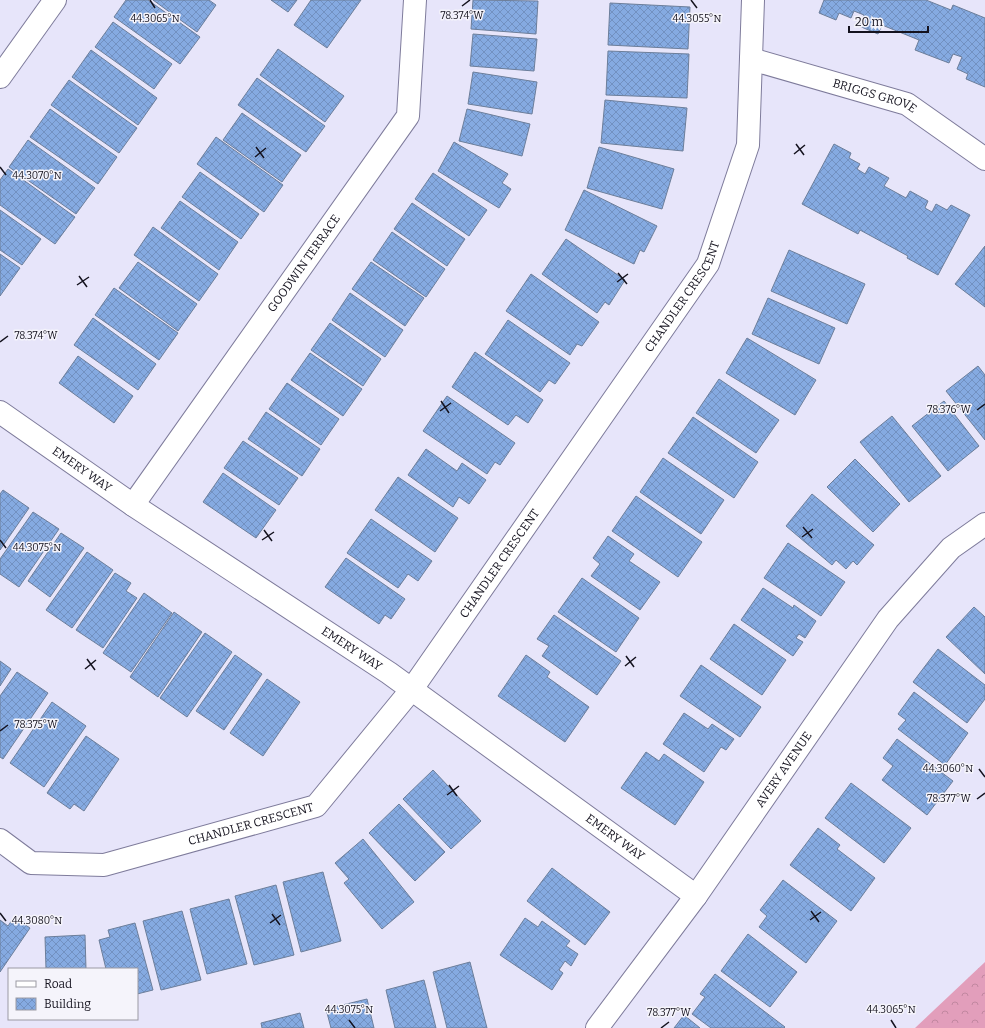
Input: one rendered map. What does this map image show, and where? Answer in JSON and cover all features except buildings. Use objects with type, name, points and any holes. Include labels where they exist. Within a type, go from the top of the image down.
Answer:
[{"type":"street","points":[[0,77],[55,0]]},
{"type":"street","name":"GOODWIN TERRACE","points":[[133,505],[408,116],[415,0]]},
{"type":"street","name":"CHANDLER CRESCENT","points":[[0,840],[31,863],[104,865],[316,806],[412,689],[708,264],[748,145],[753,0]]},
{"type":"street","name":"BRIGGS GROVE","points":[[751,59],[907,104],[985,159]]},
{"type":"street","name":"EMERY WAY","points":[[0,412],[133,505],[412,689],[696,896]]},
{"type":"street","name":"AVERY AVENUE","points":[[597,1028],[696,896],[888,619],[951,548],[985,524]]},
{"type":"green space","points":[[985,962],[985,1028],[915,1028]]}]
